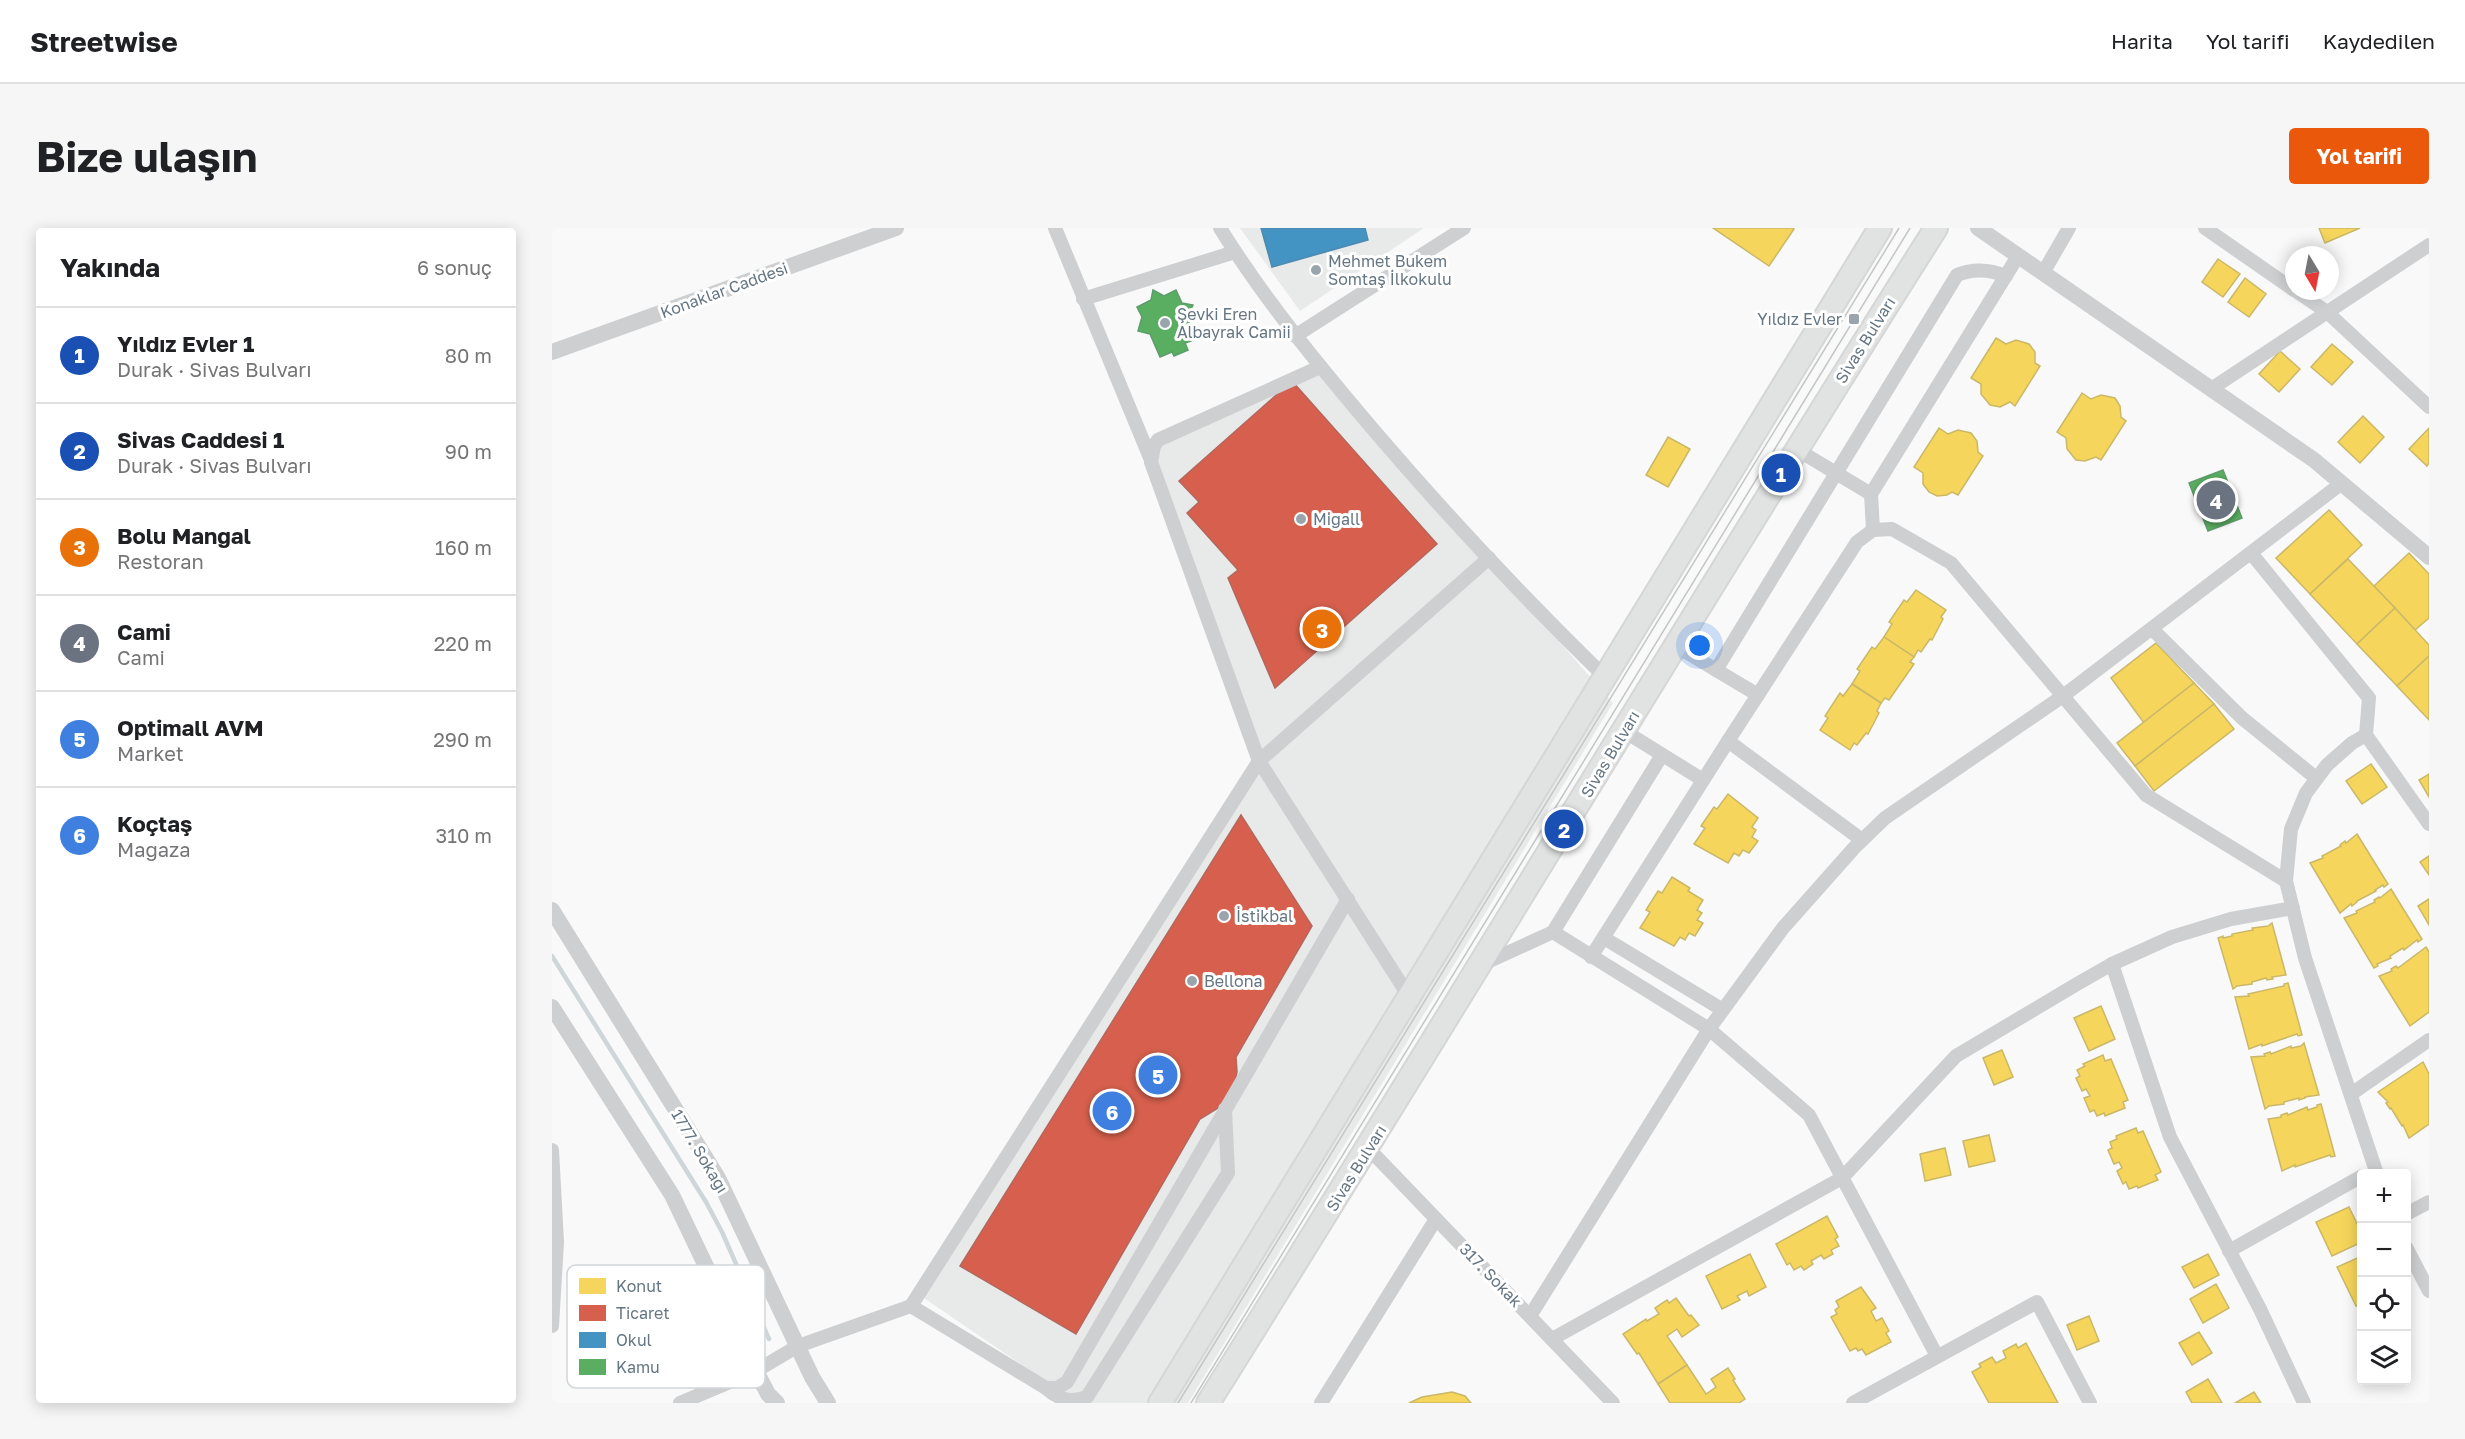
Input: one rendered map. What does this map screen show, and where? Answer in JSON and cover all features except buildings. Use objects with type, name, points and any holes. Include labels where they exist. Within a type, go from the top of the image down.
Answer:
[{"type":"highway","points":[[1160,1403],[1880,228]]},
{"type":"highway","name":"Sivas Bulvarı","points":[[1213,1398],[1796,449],[1936,228]]},
{"type":"highway","points":[[1150,1403],[1173,1382]]},
{"type":"street","name":"Konaklar Caddesi","points":[[552,352],[896,228]]},
{"type":"street","points":[[1055,228],[1151,462],[1259,761],[1410,998]]},
{"type":"street","points":[[1220,228],[1295,336],[1320,367],[1429,494],[1542,615],[1604,676]]},
{"type":"street","points":[[1295,336],[1464,228]]},
{"type":"street","points":[[1978,228],[2314,460],[2429,557]]},
{"type":"street","points":[[2043,273],[2069,228]]},
{"type":"street","points":[[2205,228],[2285,283]]},
{"type":"street","points":[[2211,389],[2429,246]]},
{"type":"street","points":[[1083,299],[1235,252]]},
{"type":"street","points":[[1873,530],[1871,494],[2018,256]]},
{"type":"street","points":[[1716,670],[1957,275],[1973,270],[1985,270],[2006,276]]},
{"type":"street","points":[[2310,300],[2327,312],[2429,406]]},
{"type":"street","points":[[1151,462],[1154,446],[1158,440],[1320,367]]},
{"type":"street","points":[[1796,449],[1871,494]]},
{"type":"street","points":[[1530,1316],[1709,1029],[1797,911],[1862,840],[1885,818],[2064,696],[2342,483]]},
{"type":"street","points":[[1592,957],[1857,542],[1873,530],[1892,529],[1951,563],[2146,795],[2286,881]]},
{"type":"street","points":[[2251,552],[2369,698],[2366,735],[2429,824]]},
{"type":"street","points":[[765,1366],[798,1346],[911,1306],[1259,761],[1489,558]]},
{"type":"street","points":[[2152,629],[2242,718],[2316,778]]},
{"type":"street","points":[[1676,646],[1758,695]]},
{"type":"street","points":[[1624,731],[1703,780]]},
{"type":"street","points":[[2366,735],[2339,753],[2316,778],[2302,802],[2291,829],[2286,881],[2305,958],[2351,1094],[2372,1169]]},
{"type":"street","points":[[1728,741],[1862,840]]},
{"type":"street","points":[[1481,965],[1553,932],[1662,754]]},
{"type":"street","points":[[1046,1388],[1057,1388],[1067,1382],[1348,899]]},
{"type":"street","points":[[1552,1339],[1842,1178],[1956,1056],[2112,964],[2172,937],[2201,927],[2241,916],[2293,908]]},
{"type":"street","name":"1777. Sokağı","points":[[552,910],[718,1178],[759,1265]]},
{"type":"street","points":[[1553,932],[1709,1029],[1809,1115],[1937,1356]]},
{"type":"street","points":[[1604,938],[1723,1010]]},
{"type":"street","points":[[2112,964],[2170,1137],[2304,1403]]},
{"type":"street","points":[[552,1007],[672,1195],[705,1265]]},
{"type":"street","points":[[2351,1094],[2429,1040]]},
{"type":"street","points":[[911,1306],[1046,1388],[1057,1397],[1069,1401],[1087,1397],[1228,1173],[1225,1109]]},
{"type":"street","name":"317. Sokak","points":[[1368,1148],[1613,1403]]},
{"type":"street","points":[[552,1150],[557,1242],[552,1326]]},
{"type":"street","points":[[2229,1251],[2357,1178]]},
{"type":"street","points":[[2411,1211],[2429,1202]]},
{"type":"street","points":[[1321,1403],[1436,1218]]},
{"type":"street","points":[[2411,1257],[2429,1291]]},
{"type":"street","name":"1777. Sokağı","points":[[765,1277],[812,1377],[828,1403]]},
{"type":"street","points":[[1853,1403],[2037,1302],[2090,1403]]},
{"type":"street","points":[[680,1403],[716,1388]]},
{"type":"street","points":[[765,1388],[777,1403]]},
{"type":"shaded area","name":"Mehmet Bukem Somtaş İlkokulu","points":[[1240,228],[1424,228],[1300,311]]},
{"type":"shaded area","points":[[1320,369],[1613,703],[1188,1403],[1078,1403],[918,1294],[1256,764],[1147,444]]},
{"type":"waterway","points":[[552,956],[706,1202],[736,1265]]},
{"type":"waterway","points":[[765,1330],[769,1339]]},
{"type":"tram line","points":[[1178,1403],[1899,228]]},
{"type":"tram line","points":[[1191,1403],[1910,228]]},
{"type":"place","name":"Mehmet Bukem Somtaş İlkokulu","points":[[1316,270]]},
{"type":"place","name":"Yıldız Evler","points":[[1854,319]]},
{"type":"place","name":"Şevki Eren Albayrak Camii","points":[[1165,323]]},
{"type":"place","name":"Yıldız Evler 1","points":[[1781,473]]},
{"type":"place","name":"Cami","points":[[2216,500]]},
{"type":"place","name":"Migall","points":[[1301,519]]},
{"type":"place","name":"Bolu Mangal","points":[[1322,629]]},
{"type":"place","name":"Sivas Caddesi 1","points":[[1564,829]]},
{"type":"place","name":"İstikbal","points":[[1224,916]]},
{"type":"place","name":"Bellona","points":[[1192,981]]},
{"type":"place","name":"Optimall AVM","points":[[1158,1075]]},
{"type":"place","name":"Koçtaş","points":[[1112,1111]]}]
